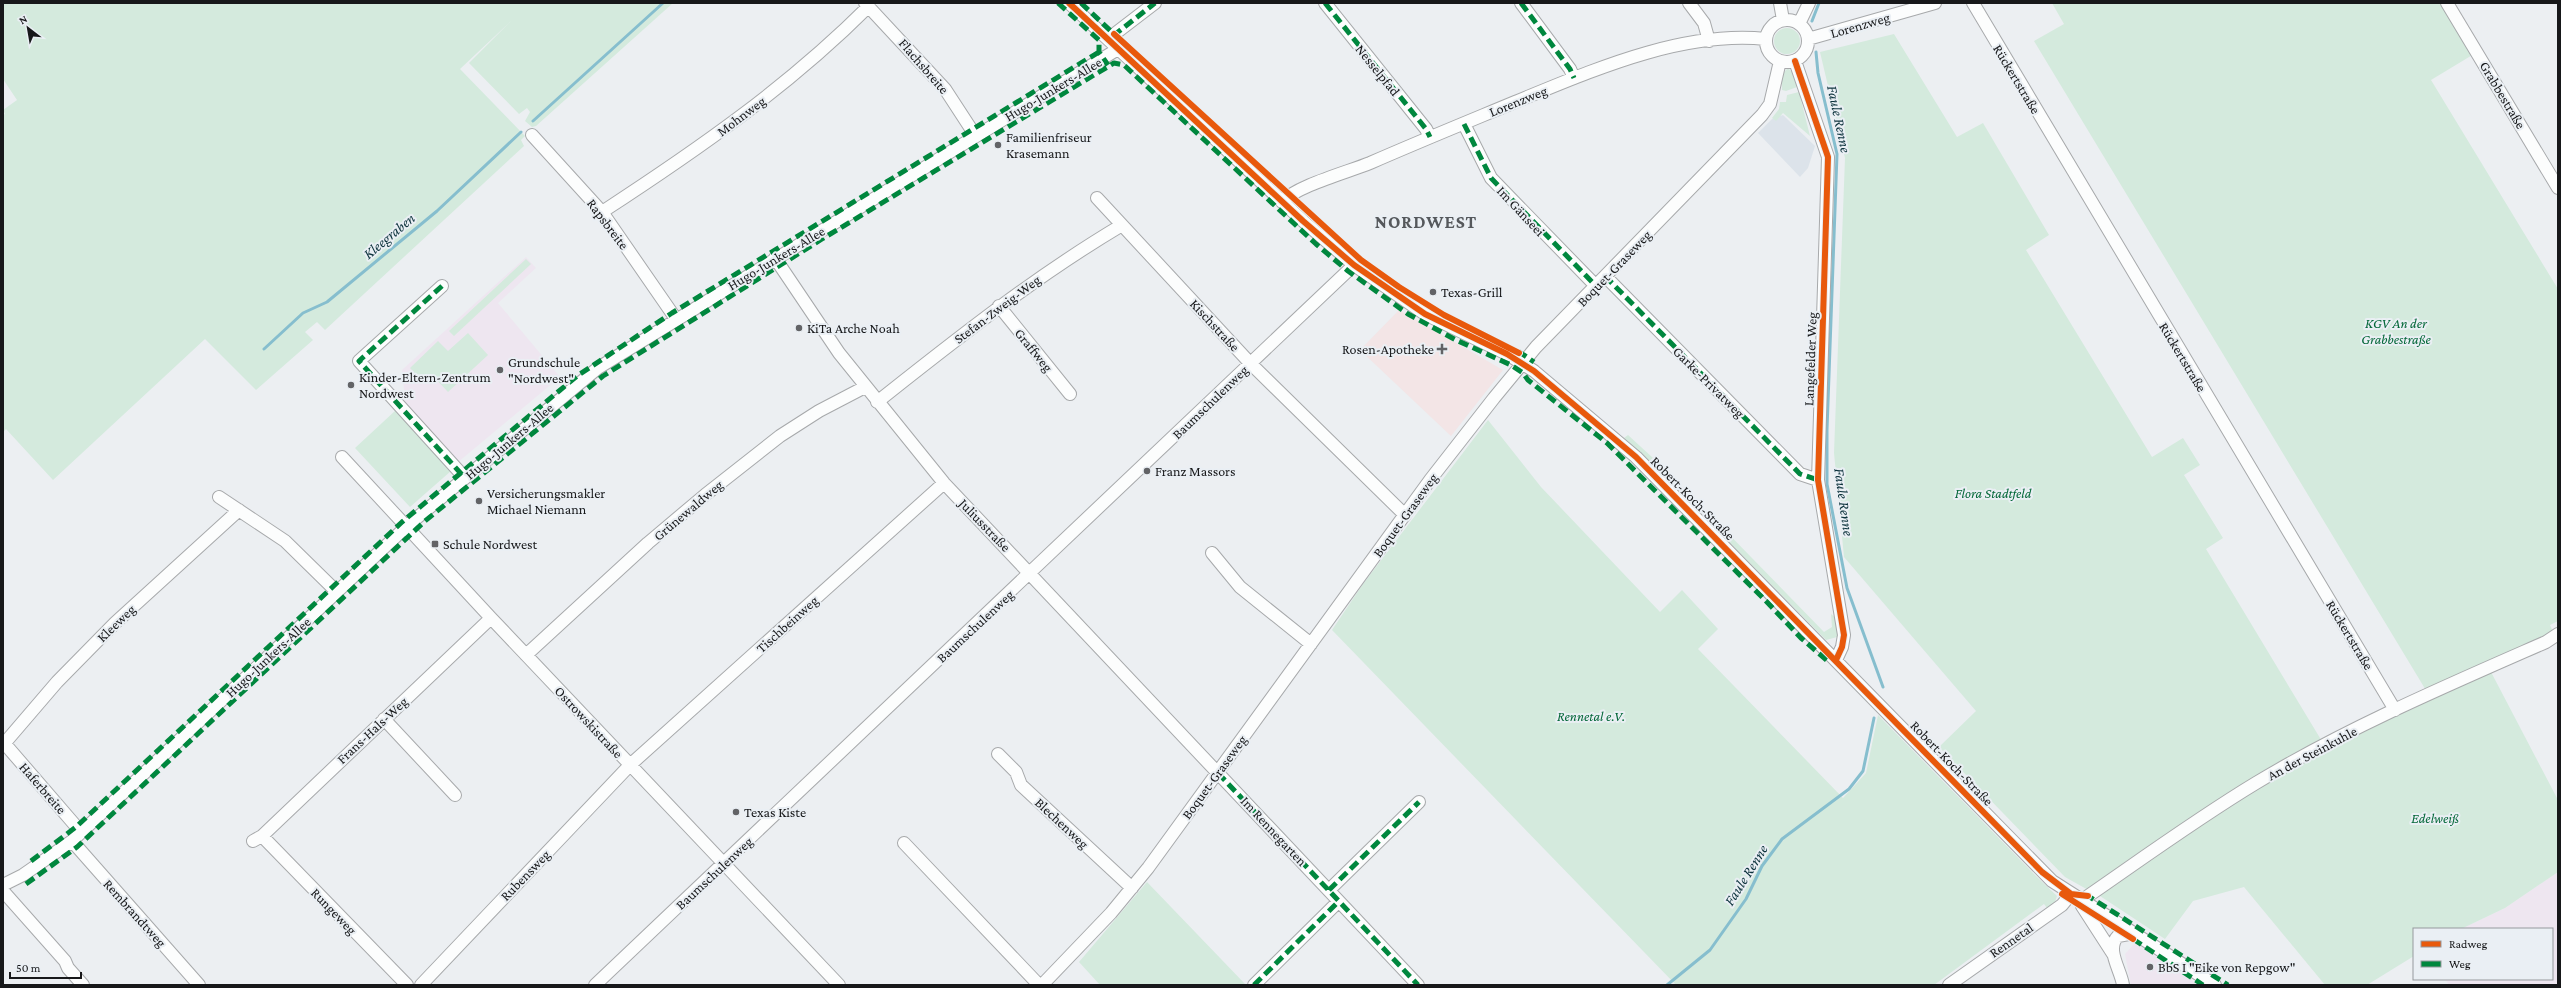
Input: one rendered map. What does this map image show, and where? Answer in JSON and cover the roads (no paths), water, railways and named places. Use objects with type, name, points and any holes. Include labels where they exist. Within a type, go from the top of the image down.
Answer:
[{"type":"street","name":"Robert-Koch-Straße","points":[[1069,3],[1282,202],[1354,265],[1425,314],[1522,363],[1565,395],[1636,458],[1836,660],[2038,869],[2071,894],[2214,985]]},
{"type":"street","points":[[1108,39],[1155,3]]},
{"type":"street","name":"Nesselpfad","points":[[1325,3],[1426,129],[1430,138]]},
{"type":"street","points":[[1521,3],[1570,69],[1574,78]]},
{"type":"street","points":[[1689,3],[1704,23],[1709,41]]},
{"type":"street","points":[[1780,3],[1783,20]]},
{"type":"street","points":[[1799,24],[1809,3]]},
{"type":"street","name":"Lorenzweg","points":[[1808,38],[1935,3]]},
{"type":"street","name":"Rückertstraße","points":[[1973,3],[2395,710]]},
{"type":"street","name":"Grabbestraße","points":[[2447,3],[2558,188]]},
{"type":"street","name":"Flachsbreite","points":[[867,5],[946,89],[975,135]]},
{"type":"street","name":"Mohnweg","points":[[602,212],[753,109],[834,40],[867,5]]},
{"type":"street","points":[[1783,20],[1799,24],[1805,30],[1808,38],[1805,52],[1795,61],[1780,61],[1769,52],[1766,39],[1772,27],[1783,20]]},
{"type":"street","name":"Lorenzweg","points":[[1282,202],[1293,192],[1430,138],[1574,78],[1656,51],[1709,41],[1748,37],[1766,39]]},
{"type":"street","name":"Hugo-Junkers-Allee","points":[[3,885],[23,875],[72,841],[407,526],[598,368],[975,135],[1118,49]]},
{"type":"street","name":"Boquet-Graseweg","points":[[1041,985],[1085,941],[1132,888],[1218,773],[1405,515],[1463,437],[1522,363],[1762,115],[1770,104],[1780,61]]},
{"type":"street","name":"Langefelder Weg","points":[[1795,61],[1828,157],[1818,480],[1844,635],[1842,647],[1836,660]]},
{"type":"street","name":"Im Gänseei","points":[[1464,124],[1491,178],[1596,286]]},
{"type":"street","name":"Rapsbreite","points":[[532,135],[602,212],[676,319]]},
{"type":"street","name":"Kischstraße","points":[[1097,198],[1250,363],[1405,515]]},
{"type":"street","name":"Stefan-Zweig-Weg","points":[[876,402],[998,306],[1064,259],[1122,225]]},
{"type":"street","name":"Juliusstraße","points":[[775,258],[839,353],[876,402],[944,483],[1218,773]]},
{"type":"street","name":"Baumschulenweg","points":[[595,985],[1031,574],[1354,265]]},
{"type":"street","name":"Garke-Privatweg","points":[[1605,276],[1800,474],[1818,480]]},
{"type":"street","points":[[442,286],[359,361],[465,478]]},
{"type":"street","name":"Graffweg","points":[[998,306],[1070,394]]},
{"type":"street","name":"Grünewaldweg","points":[[526,655],[648,543],[705,495],[780,436],[819,411],[865,387]]},
{"type":"street","name":"Ostrowskistraße","points":[[342,457],[630,766],[840,985]]},
{"type":"street","name":"Tischbeinweg","points":[[630,766],[944,483]]},
{"type":"street","points":[[219,497],[285,541],[337,592]]},
{"type":"street","name":"Kleeweg","points":[[4,744],[57,682],[115,623],[239,510]]},
{"type":"street","points":[[1212,553],[1240,587],[1311,644]]},
{"type":"street","name":"Frans-Hals-Weg","points":[[257,838],[491,618]]},
{"type":"street","name":"An der Steinkuhle","points":[[2084,902],[2088,896],[2128,868],[2256,783],[2395,710],[2527,650],[2558,634]]},
{"type":"street","points":[[384,719],[455,795]]},
{"type":"street","name":"Haferbreite","points":[[4,744],[81,832]]},
{"type":"street","name":"Blechenweg","points":[[998,754],[1016,772],[1021,785],[1132,888]]},
{"type":"street","name":"Rubensweg","points":[[421,985],[630,766]]},
{"type":"street","name":"Im Rennegarten","points":[[1218,773],[1329,890],[1338,902],[1418,985]]},
{"type":"street","points":[[1329,890],[1419,802]]},
{"type":"street","name":"Rungeweg","points":[[257,838],[407,985]]},
{"type":"street","name":"Rembrandtweg","points":[[72,841],[199,985]]},
{"type":"street","points":[[904,843],[1041,985]]},
{"type":"street","points":[[3,891],[65,961],[68,968],[83,985]]},
{"type":"street","name":"Rennetal","points":[[1949,985],[2062,905],[2071,894]]},
{"type":"street","points":[[1254,985],[1338,902]]},
{"type":"street","points":[[2084,902],[2082,906],[2113,954],[2123,985]]},
{"type":"street","points":[[2113,954],[2113,946],[2116,938],[2134,933]]},
{"type":"waterway","name":"Kleegraben","points":[[533,121],[663,3]]},
{"type":"waterway","name":"Faule Renne","points":[[1812,21],[1819,3]]},
{"type":"waterway","name":"Faule Renne","points":[[1816,52],[1818,73],[1837,154],[1827,430],[1827,484],[1847,588],[1883,687]]},
{"type":"waterway","name":"Kleegraben","points":[[264,349],[303,313],[327,302],[437,211],[521,132]]},
{"type":"waterway","name":"Faule Renne","points":[[1667,985],[1710,950],[1746,899],[1762,866],[1782,839],[1849,789],[1863,771],[1874,718]]},
{"type":"place","name":"Familienfriseur Krasemann","points":[[998,145]]},
{"type":"place","name":"Texas-Grill","points":[[1433,292]]},
{"type":"place","name":"KiTa Arche Noah","points":[[799,328]]},
{"type":"place","name":"Rosen-Apotheke","points":[[1442,349]]},
{"type":"place","name":"Grundschule \"Nordwest\"","points":[[500,370]]},
{"type":"place","name":"Kinder-Eltern-Zentrum Nordwest","points":[[351,385]]},
{"type":"place","name":"Franz Massors","points":[[1147,471]]},
{"type":"place","name":"Versicherungsmakler Michael Niemann","points":[[479,501]]},
{"type":"place","name":"Schule Nordwest","points":[[435,544]]},
{"type":"place","name":"Texas Kiste","points":[[736,812]]},
{"type":"place","name":"BbS I \"Eike von Repgow\"","points":[[2150,967]]},
{"type":"district","name":"NORDWEST","points":[[1426,222]]},
{"type":"park label","name":"KGV An der Grabbestraße","points":[[2396,332]]},
{"type":"park label","name":"Flora Stadtfeld","points":[[1993,493]]},
{"type":"park label","name":"Rennetal e.V.","points":[[1591,716]]},
{"type":"park label","name":"Edelweiß","points":[[2435,818]]}]
